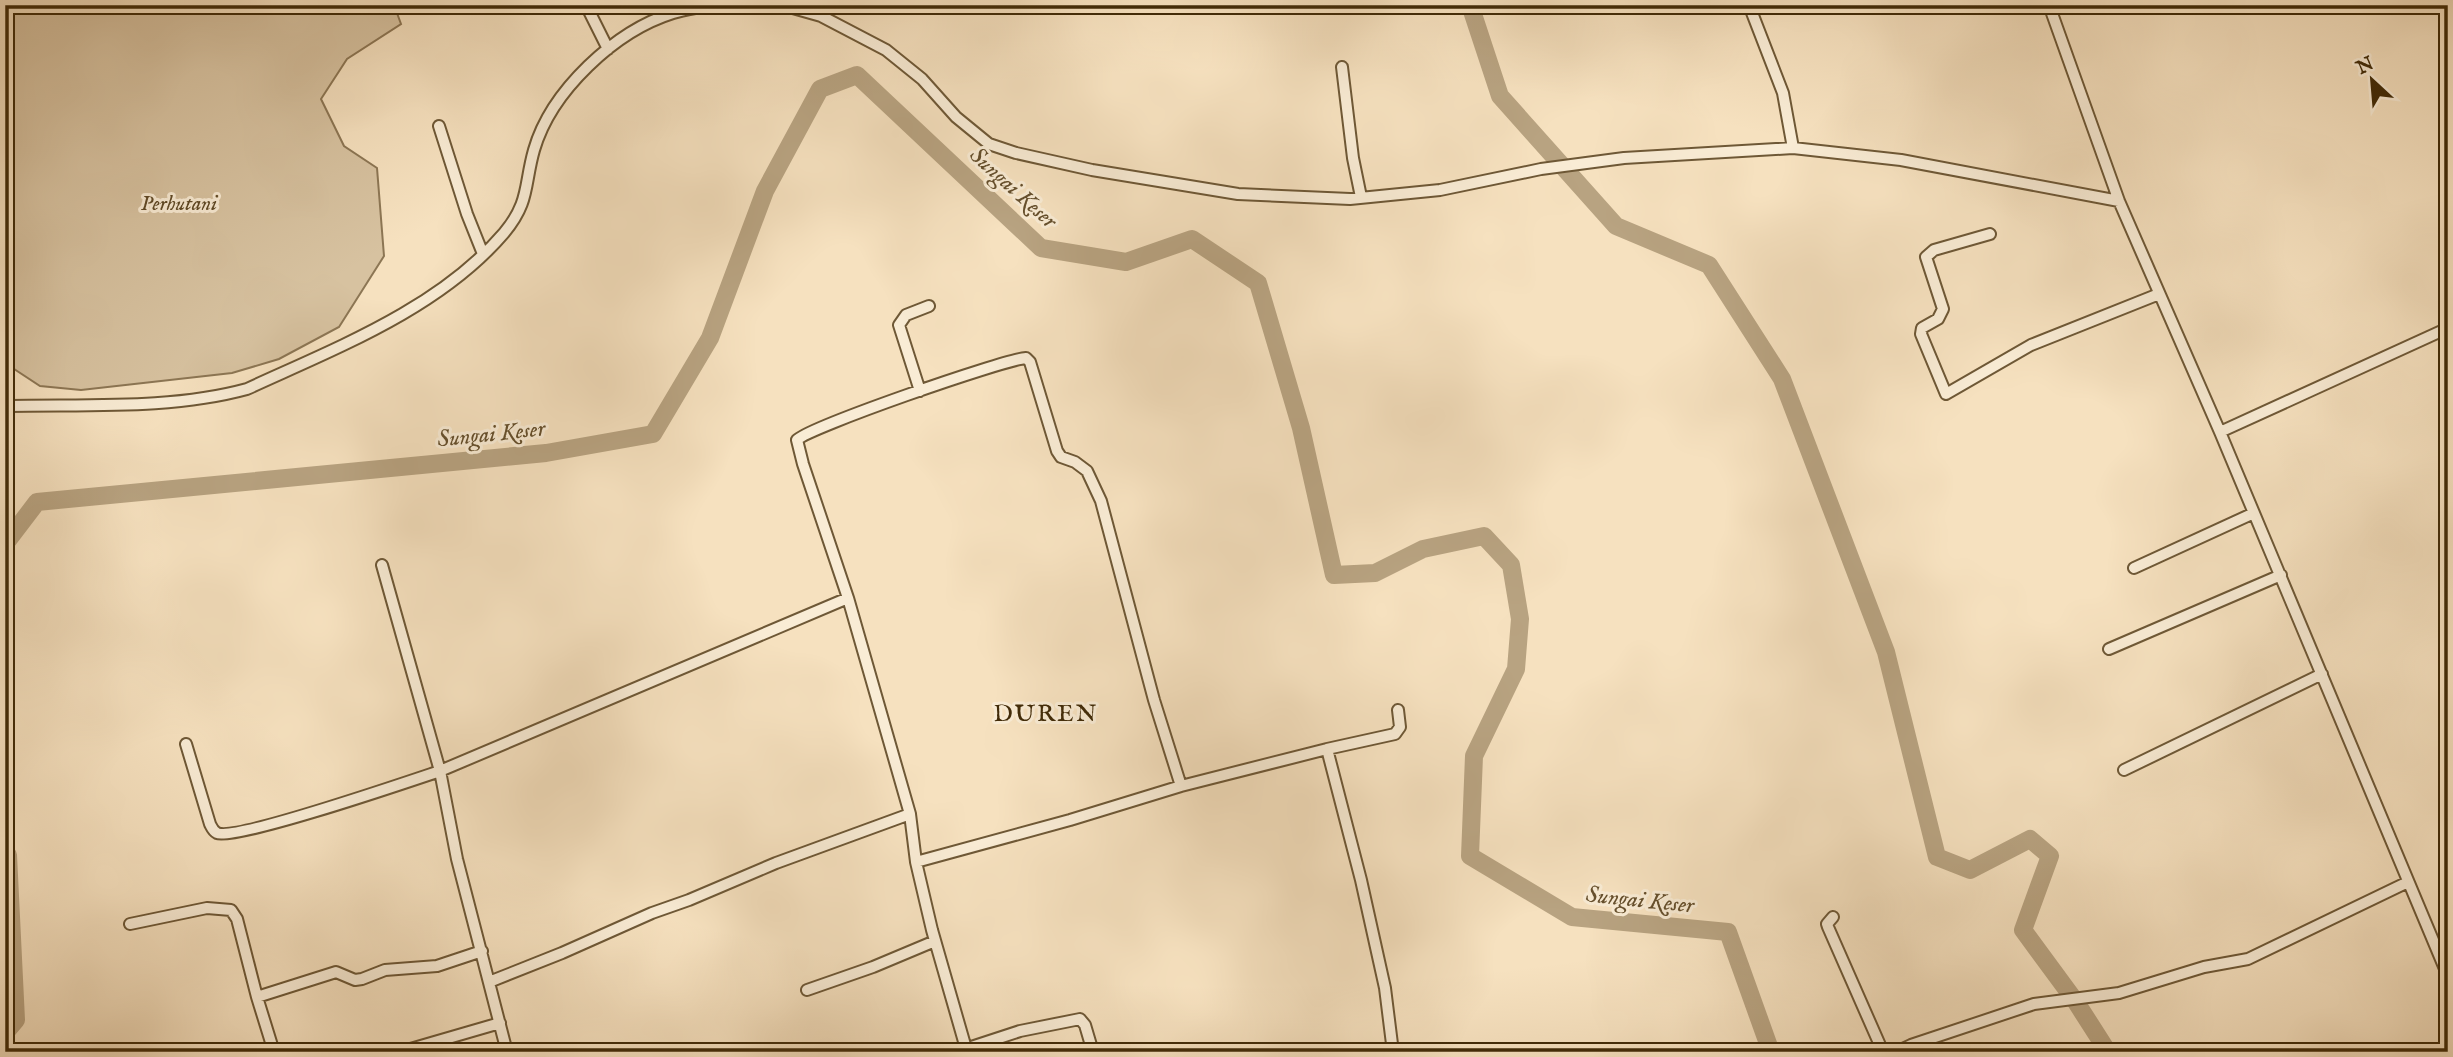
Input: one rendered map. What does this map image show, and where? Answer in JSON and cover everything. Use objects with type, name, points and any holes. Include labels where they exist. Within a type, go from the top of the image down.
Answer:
[{"type":"street","points":[[586,5],[608,49]]},
{"type":"street","points":[[5,406],[126,405],[224,395],[247,389],[384,323],[447,285],[483,254],[520,212],[526,197],[534,150],[556,106],[585,69],[625,36],[654,21],[673,13],[710,5]]},
{"type":"street","points":[[782,5],[822,11],[886,50],[922,79],[973,133],[998,148],[1092,170],[1238,194],[1310,199],[1361,197],[1440,190],[1567,164],[1793,148],[1901,160],[2119,201]]},
{"type":"street","points":[[1749,5],[1783,93],[1793,148]]},
{"type":"street","points":[[2049,5],[2119,201],[2281,575],[2448,976]]},
{"type":"street","points":[[1342,67],[1353,158],[1361,197]]},
{"type":"street","points":[[439,126],[467,214],[483,254]]},
{"type":"street","points":[[1990,234],[1934,250],[1926,257],[1943,309],[1938,319],[1922,328],[1921,334],[1945,394],[2031,345],[2160,294]]},
{"type":"street","points":[[920,391],[898,325],[906,315],[929,306]]},
{"type":"street","points":[[2220,432],[2448,328]]},
{"type":"street","points":[[1093,1052],[1085,1025],[1080,1019],[1020,1031],[963,1051],[916,862],[910,814],[848,598],[797,440],[823,426],[920,391],[1026,358],[1030,362],[1057,451],[1061,457],[1087,471],[1101,501],[1154,700],[1181,786]]},
{"type":"street","points":[[2134,568],[2254,513]]},
{"type":"street","points":[[382,565],[440,771],[457,859],[507,1052]]},
{"type":"street","points":[[2109,649],[2281,575]]},
{"type":"street","points":[[186,744],[213,830],[220,834],[262,826],[440,771],[848,598]]},
{"type":"street","points":[[2124,770],[2322,674]]},
{"type":"street","points":[[916,862],[1181,786],[1395,734],[1400,727],[1398,710]]},
{"type":"street","points":[[1327,749],[1361,880],[1385,988],[1393,1052]]},
{"type":"street","points":[[489,982],[776,863],[910,814]]},
{"type":"street","points":[[1896,1052],[2034,1004],[2119,993],[2204,967],[2248,959],[2408,882]]},
{"type":"street","points":[[130,923],[207,908],[231,910],[237,919],[274,1052]]},
{"type":"street","points":[[1833,917],[1828,927],[1883,1052]]},
{"type":"street","points":[[807,990],[873,967],[935,941]]},
{"type":"street","points":[[257,997],[336,972],[355,980],[362,979],[385,970],[437,967],[482,951]]},
{"type":"street","points":[[400,1052],[499,1023]]},
{"type":"green space","name":"Perhutani","points":[[5,5],[394,5],[401,24],[347,59],[321,99],[344,146],[377,168],[384,256],[339,327],[279,359],[232,373],[81,390],[40,386],[5,363]]},
{"type":"waterway","points":[[1470,5],[1500,96],[1616,226],[1709,265],[1782,379],[1886,652],[1937,857],[1970,870],[2030,839],[2050,856],[2023,930],[2076,1002],[2108,1052]]},
{"type":"waterway","name":"Sungai Keser","points":[[5,544],[37,502],[546,453],[653,434],[710,338],[765,191],[820,89],[857,75],[1041,248],[1126,262],[1192,239],[1258,283],[1301,428],[1334,575],[1375,573],[1423,549],[1484,536],[1511,565],[1520,619],[1516,669],[1474,756],[1470,856],[1572,917],[1728,932],[1771,1052]]},
{"type":"waterway","name":"Sungai Keser","points":[[5,852],[8,855],[16,1020],[5,1033]]},
{"type":"district","name":"DUREN","points":[[1046,713]]}]
